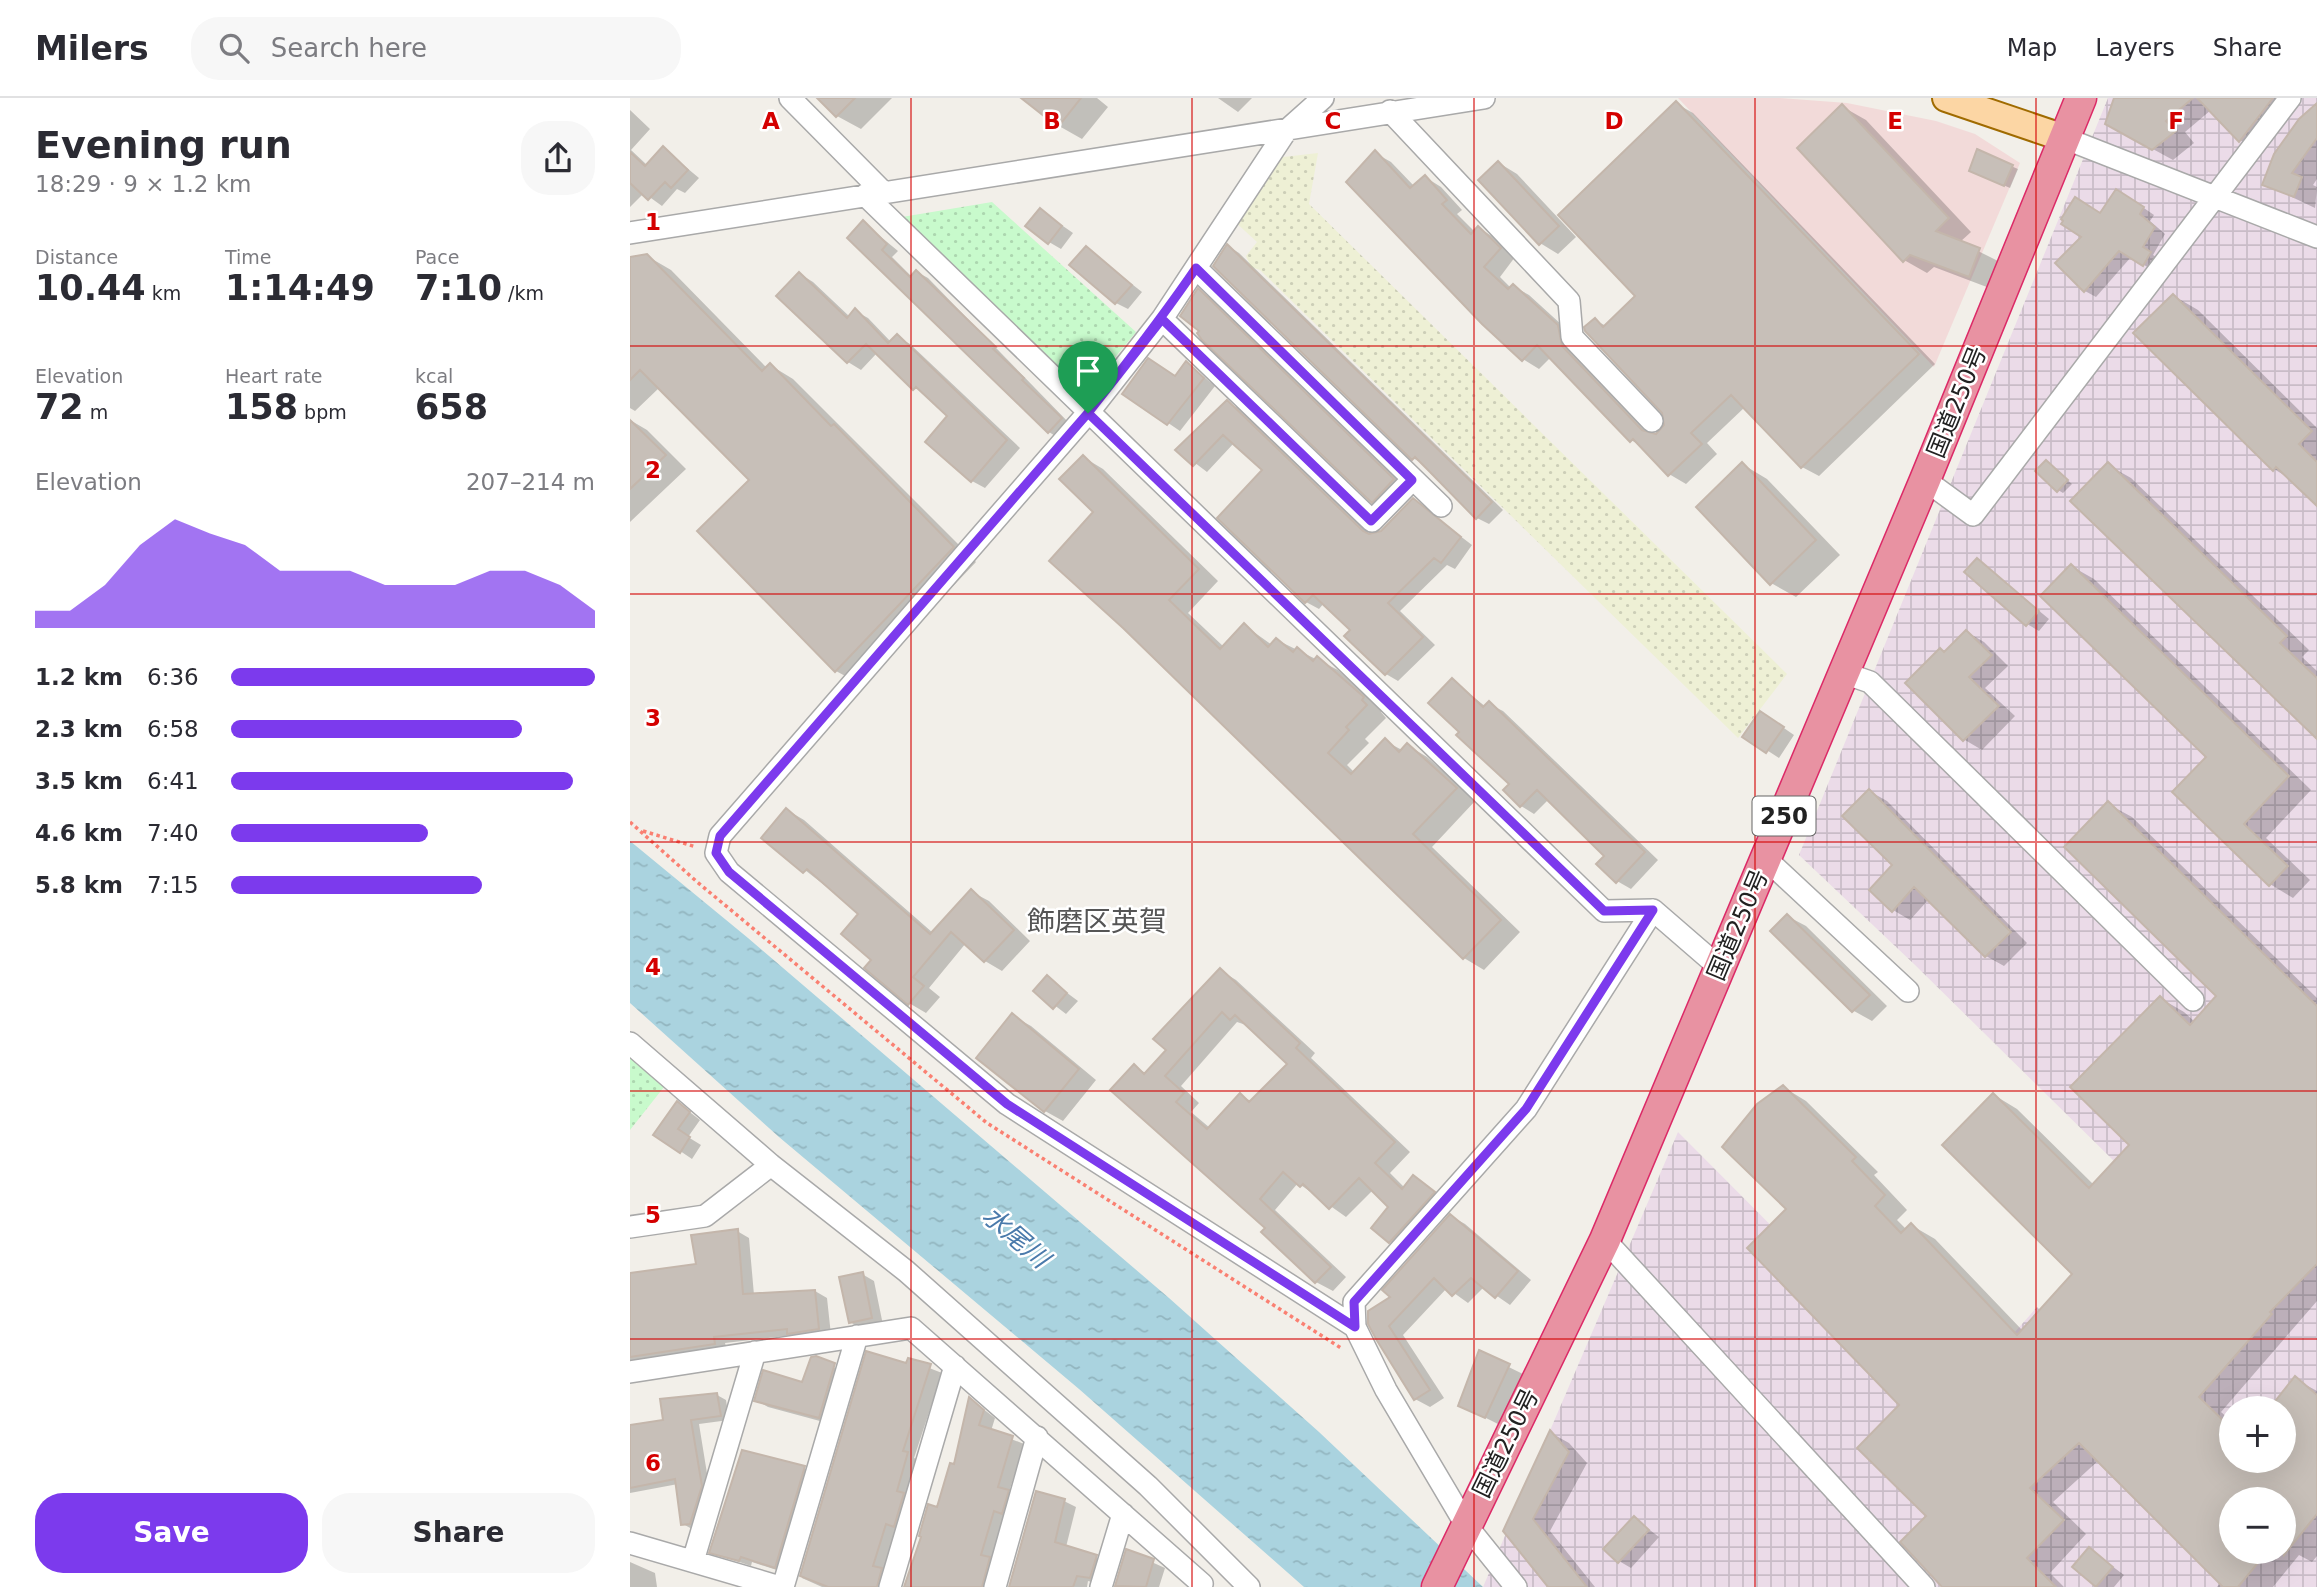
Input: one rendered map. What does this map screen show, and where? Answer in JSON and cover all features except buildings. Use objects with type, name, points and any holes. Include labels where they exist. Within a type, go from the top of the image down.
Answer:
[{"type":"highway","name":"国道250号","points":[[1437,1587],[1605,1240],[1925,480],[2081,98]]},
{"type":"main road","points":[[1945,98],[2064,138]]},
{"type":"street","points":[[790,98],[874,193],[1088,413],[1604,911],[1653,910],[1720,968]]},
{"type":"street","points":[[1323,98],[1286,131],[1162,319],[1088,413],[720,836],[716,853],[729,872],[1007,1104],[1355,1327]]},
{"type":"street","points":[[630,233],[1484,98]]},
{"type":"street","points":[[1925,480],[1973,515],[2290,98]]},
{"type":"street","points":[[1390,111],[1569,301],[1572,337],[1651,421]]},
{"type":"street","points":[[2064,138],[2317,237]]},
{"type":"street","points":[[1196,268],[1441,506]]},
{"type":"street","points":[[1162,319],[1371,521],[1412,480]]},
{"type":"street","points":[[1844,673],[1870,682],[2193,1000]]},
{"type":"street","points":[[1766,859],[1908,991]]},
{"type":"street","points":[[1516,1587],[1466,1525],[1386,1390],[1355,1327],[1354,1302],[1526,1109],[1653,910]]},
{"type":"street","points":[[630,1042],[771,1165],[916,1280],[1148,1486],[1250,1587]]},
{"type":"street","points":[[630,1227],[705,1216],[771,1165]]},
{"type":"street","points":[[1605,1240],[1924,1587]]},
{"type":"street","points":[[630,1372],[911,1328],[1202,1584],[1201,1587]]},
{"type":"street","points":[[630,1543],[781,1587],[857,1336]]},
{"type":"street","points":[[692,1561],[755,1352]]},
{"type":"street","points":[[890,1587],[955,1366]]},
{"type":"street","points":[[995,1587],[1037,1437]]},
{"type":"street","points":[[1101,1587],[1123,1514]]},
{"type":"path","points":[[640,831],[716,853]]},
{"type":"shaded area","points":[[1678,98],[1780,98],[1847,103],[1936,121],[1975,134],[2020,163],[1934,367]]},
{"type":"shaded area","points":[[2108,98],[2317,98],[2317,1587],[1483,1587],[1678,1132],[1950,1405],[2037,1307],[2142,1409],[2246,1291],[1914,964],[1799,855]]},
{"type":"green space","points":[[1318,153],[1309,204],[1787,674],[1738,738],[1260,270],[1251,267],[1246,256],[1257,242],[1233,220],[1275,158]]},
{"type":"green space","points":[[992,202],[1136,332],[1098,378],[1069,379],[902,217]]},
{"type":"green space","points":[[630,1056],[664,1087],[630,1130]]},
{"type":"water","name":"水尾川","points":[[630,841],[748,938],[1169,1298],[1319,1432],[1483,1587],[1304,1587],[1079,1389],[779,1137],[630,1003]]},
{"type":"district","name":"飾磨区英賀","points":[[1097,921]]},
{"type":"route","points":[[1088,413],[1125,366],[1162,319],[1196,268],[1412,480],[1371,521],[1162,319],[1088,413],[720,836],[716,853],[729,872],[1007,1104],[1355,1327],[1354,1302],[1526,1109],[1653,910],[1604,911],[1088,413]]}]
